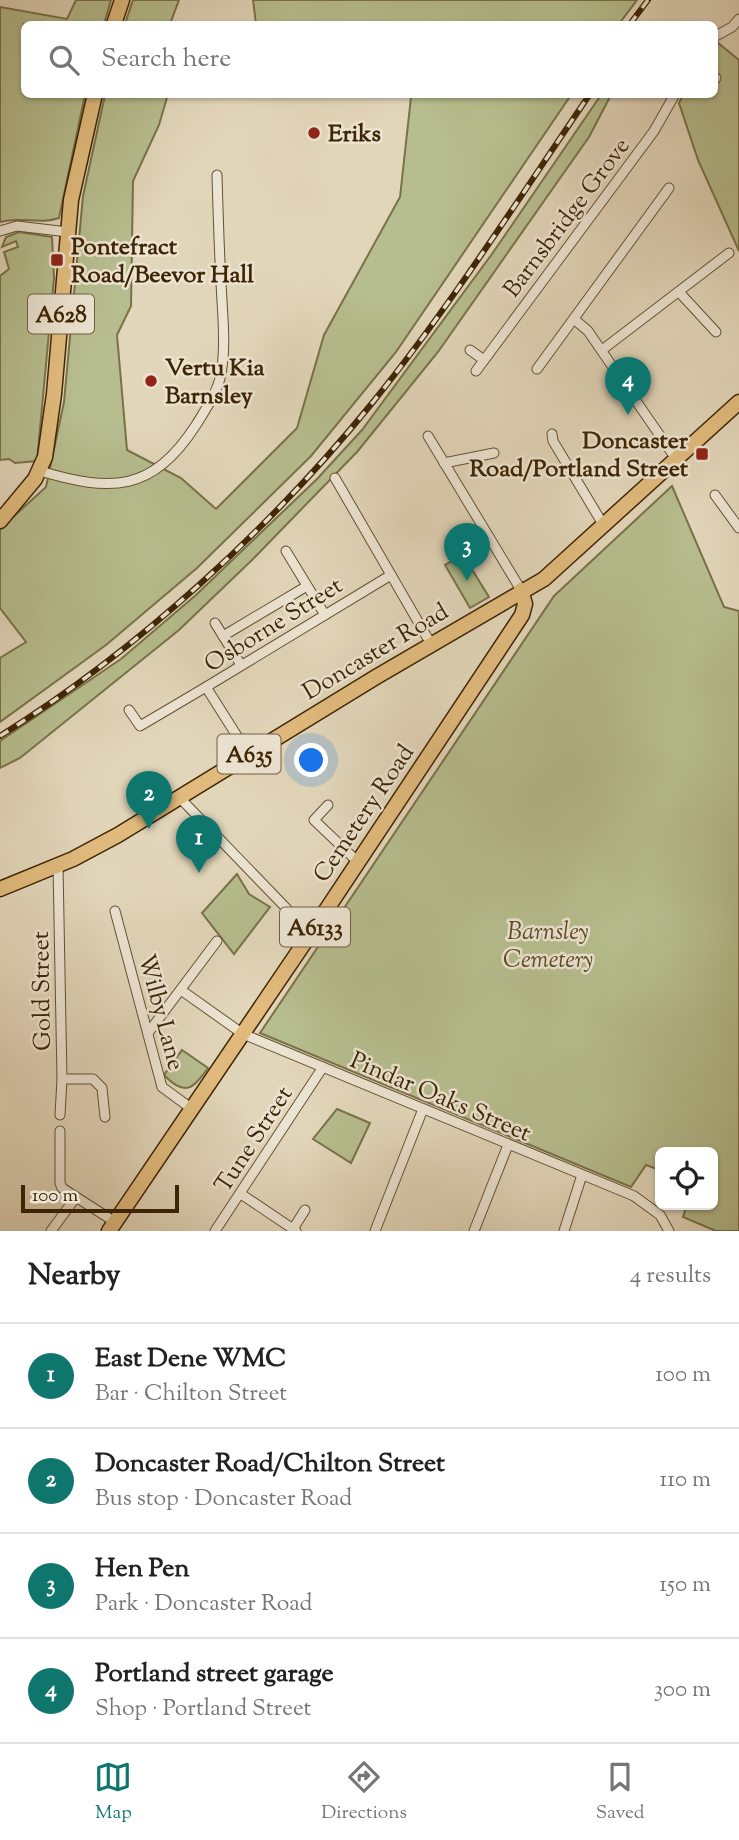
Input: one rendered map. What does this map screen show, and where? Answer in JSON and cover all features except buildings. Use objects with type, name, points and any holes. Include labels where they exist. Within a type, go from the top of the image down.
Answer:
[{"type":"highway","points":[[115,21],[122,0]]},
{"type":"highway","name":"A628","points":[[0,522],[40,471],[48,443],[68,232],[76,173],[94,98]]},
{"type":"highway","name":"Doncaster Road","points":[[0,889],[58,866],[118,835],[492,607],[544,579],[739,402]]},
{"type":"highway","name":"A6133","points":[[522,615],[544,579]]},
{"type":"highway","points":[[521,590],[525,604],[522,615]]},
{"type":"highway","points":[[492,607],[501,608],[507,613],[512,630]]},
{"type":"highway","name":"Cemetery Road","points":[[112,1227],[522,615]]},
{"type":"street","points":[[718,35],[739,19]]},
{"type":"street","name":"Barnsbridge Grove","points":[[476,371],[654,131],[673,98]]},
{"type":"street","points":[[40,471],[100,485],[139,478],[162,466],[175,453],[213,398],[222,368],[223,315],[217,175]]},
{"type":"street","points":[[537,369],[669,188]]},
{"type":"street","points":[[0,231],[17,226],[68,232]]},
{"type":"street","points":[[602,350],[729,253]]},
{"type":"street","points":[[679,292],[716,332]]},
{"type":"street","points":[[574,319],[588,331],[602,350],[676,459]]},
{"type":"street","points":[[470,350],[484,360]]},
{"type":"street","points":[[552,434],[553,441],[604,526]]},
{"type":"street","points":[[428,436],[521,590]]},
{"type":"street","points":[[444,463],[495,453]]},
{"type":"street","points":[[335,478],[432,644]]},
{"type":"street","points":[[715,495],[739,528]]},
{"type":"street","points":[[286,551],[325,615]]},
{"type":"street","name":"Osborne Street","points":[[249,754],[206,687],[391,575]]},
{"type":"street","points":[[223,636],[307,586]]},
{"type":"street","points":[[215,623],[241,666]]},
{"type":"street","points":[[129,710],[140,726],[206,687]]},
{"type":"street","points":[[179,797],[288,910]]},
{"type":"street","points":[[328,806],[314,820],[358,862]]},
{"type":"street","name":"Gold Street","points":[[58,866],[62,1079],[60,1115]]},
{"type":"street","name":"Wilby Lane","points":[[115,911],[162,1087],[192,1109]]},
{"type":"street","points":[[148,1033],[217,941]]},
{"type":"street","name":"Pindar Oaks Street","points":[[181,990],[243,1034],[625,1192],[660,1215],[669,1231]]},
{"type":"street","name":"Tune Street","points":[[215,1231],[323,1067]]},
{"type":"street","points":[[62,1079],[93,1080],[103,1088],[105,1117]]},
{"type":"street","points":[[375,1231],[424,1110]]},
{"type":"street","points":[[60,1130],[62,1188],[112,1227]]},
{"type":"street","points":[[474,1231],[508,1145]]},
{"type":"street","points":[[564,1231],[582,1175]]},
{"type":"street","points":[[241,1194],[295,1230],[305,1210]]},
{"type":"street","points":[[51,1231],[76,1197]]},
{"type":"green space","points":[[76,0],[111,0],[105,21],[21,21],[21,98],[84,98],[59,218],[0,222],[0,7],[67,19]]},
{"type":"green space","points":[[133,0],[179,0],[171,21],[126,21]]},
{"type":"green space","points":[[253,0],[637,0],[621,21],[256,21]]},
{"type":"green space","points":[[718,43],[739,60],[739,251],[698,160],[679,103],[682,98],[718,98]]},
{"type":"green space","points":[[104,98],[167,98],[159,125],[133,181],[131,306],[117,335],[127,450],[181,478],[216,509],[297,428],[324,335],[400,197],[411,98],[569,98],[396,352],[311,456],[197,568],[106,645],[0,722],[0,658],[26,642],[0,608],[0,529],[46,487],[64,402],[83,196]]},
{"type":"green space","points":[[599,98],[609,98],[589,137],[438,352],[357,452],[252,560],[179,630],[20,758],[0,768],[0,741],[121,659],[196,595],[317,479],[362,430],[492,254]]},
{"type":"green space","points":[[19,232],[52,237],[54,278],[37,461],[15,463],[9,459],[0,460],[0,276],[9,269],[4,252],[18,247],[16,241],[2,247],[6,237]]},
{"type":"green space","name":"Barnsley Cemetery","points":[[672,486],[724,607],[739,611],[739,1231],[716,1231],[683,1217],[685,1210],[718,1210],[718,1147],[655,1147],[655,1168],[646,1165],[631,1187],[260,1033],[554,596]]},
{"type":"green space","points":[[463,555],[489,597],[470,608],[445,565]]},
{"type":"green space","points":[[237,874],[249,894],[270,907],[234,954],[202,913]]},
{"type":"green space","points":[[182,1050],[208,1068],[198,1081],[188,1088],[178,1086],[164,1075]]},
{"type":"green space","points":[[337,1109],[370,1123],[351,1163],[313,1139]]},
{"type":"railway","points":[[632,21],[648,0]]},
{"type":"railway","points":[[0,736],[51,702],[152,626],[247,540],[291,495],[402,365],[485,250],[587,98]]},
{"type":"place","name":"Eriks","points":[[314,133]]},
{"type":"place","name":"Pontefract Road/Beevor Hall","points":[[57,260]]},
{"type":"place","name":"Vertu Kia Barnsley","points":[[151,381]]},
{"type":"place","name":"Portland street garage","points":[[628,415]]},
{"type":"place","name":"Doncaster Road/Portland Street","points":[[702,454]]},
{"type":"place","name":"Hen Pen","points":[[467,581]]},
{"type":"place","name":"Doncaster Road/Chilton Street","points":[[149,829]]},
{"type":"place","name":"East Dene WMC","points":[[199,873]]}]
